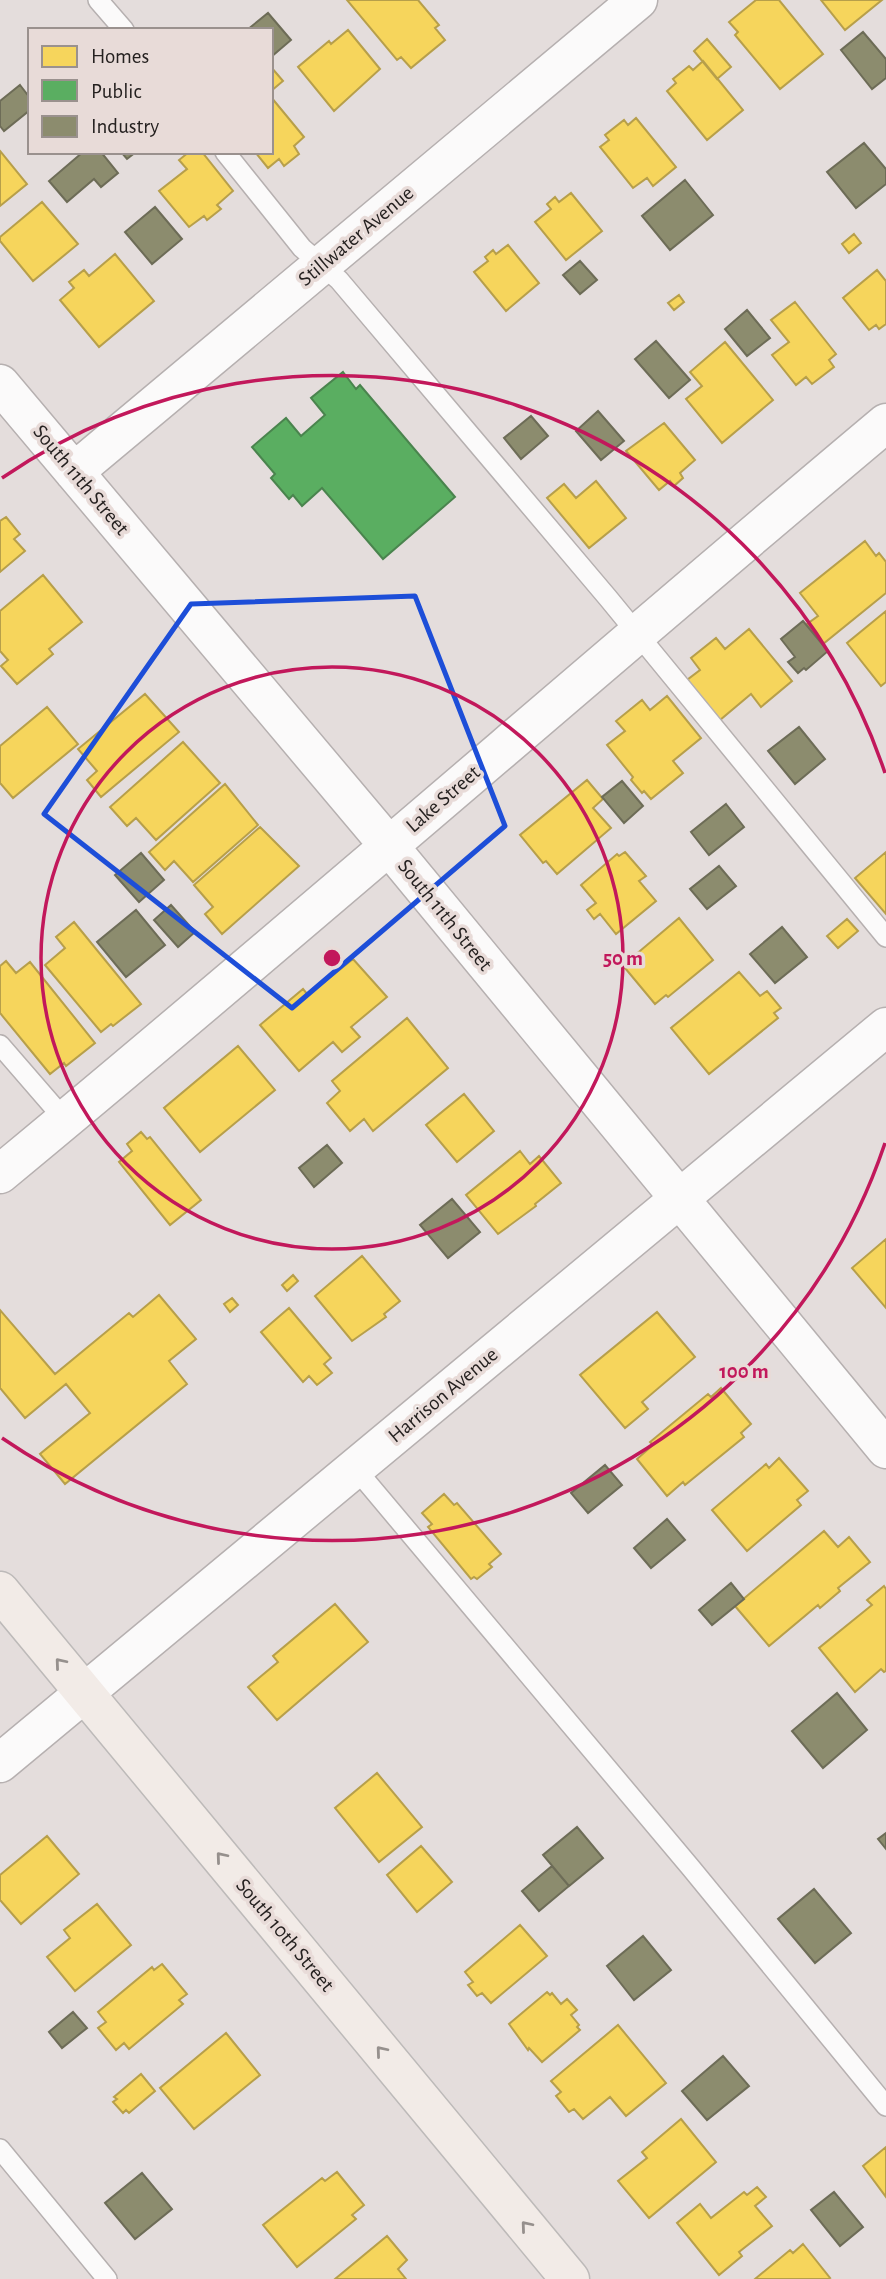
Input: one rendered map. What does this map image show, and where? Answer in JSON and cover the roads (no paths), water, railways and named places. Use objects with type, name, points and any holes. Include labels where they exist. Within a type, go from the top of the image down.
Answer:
[{"type":"main road","name":"South 10th Street","points":[[0,1591],[570,2279]]},
{"type":"street","name":"Stillwater Avenue","points":[[74,472],[638,0]]},
{"type":"street","name":"South 11th Street","points":[[0,384],[389,846],[886,1449]]},
{"type":"street","name":"Lake Street","points":[[0,1174],[289,933],[636,633],[886,423]]},
{"type":"street","name":"Harrison Avenue","points":[[0,1763],[886,1027]]},
{"type":"lane","points":[[98,0],[122,28]]},
{"type":"lane","points":[[227,154],[302,248],[339,280],[636,633],[886,937]]},
{"type":"lane","points":[[0,1045],[65,1120]]},
{"type":"lane","points":[[355,1468],[691,1868],[886,2106]]},
{"type":"lane","points":[[0,2149],[107,2279]]}]
